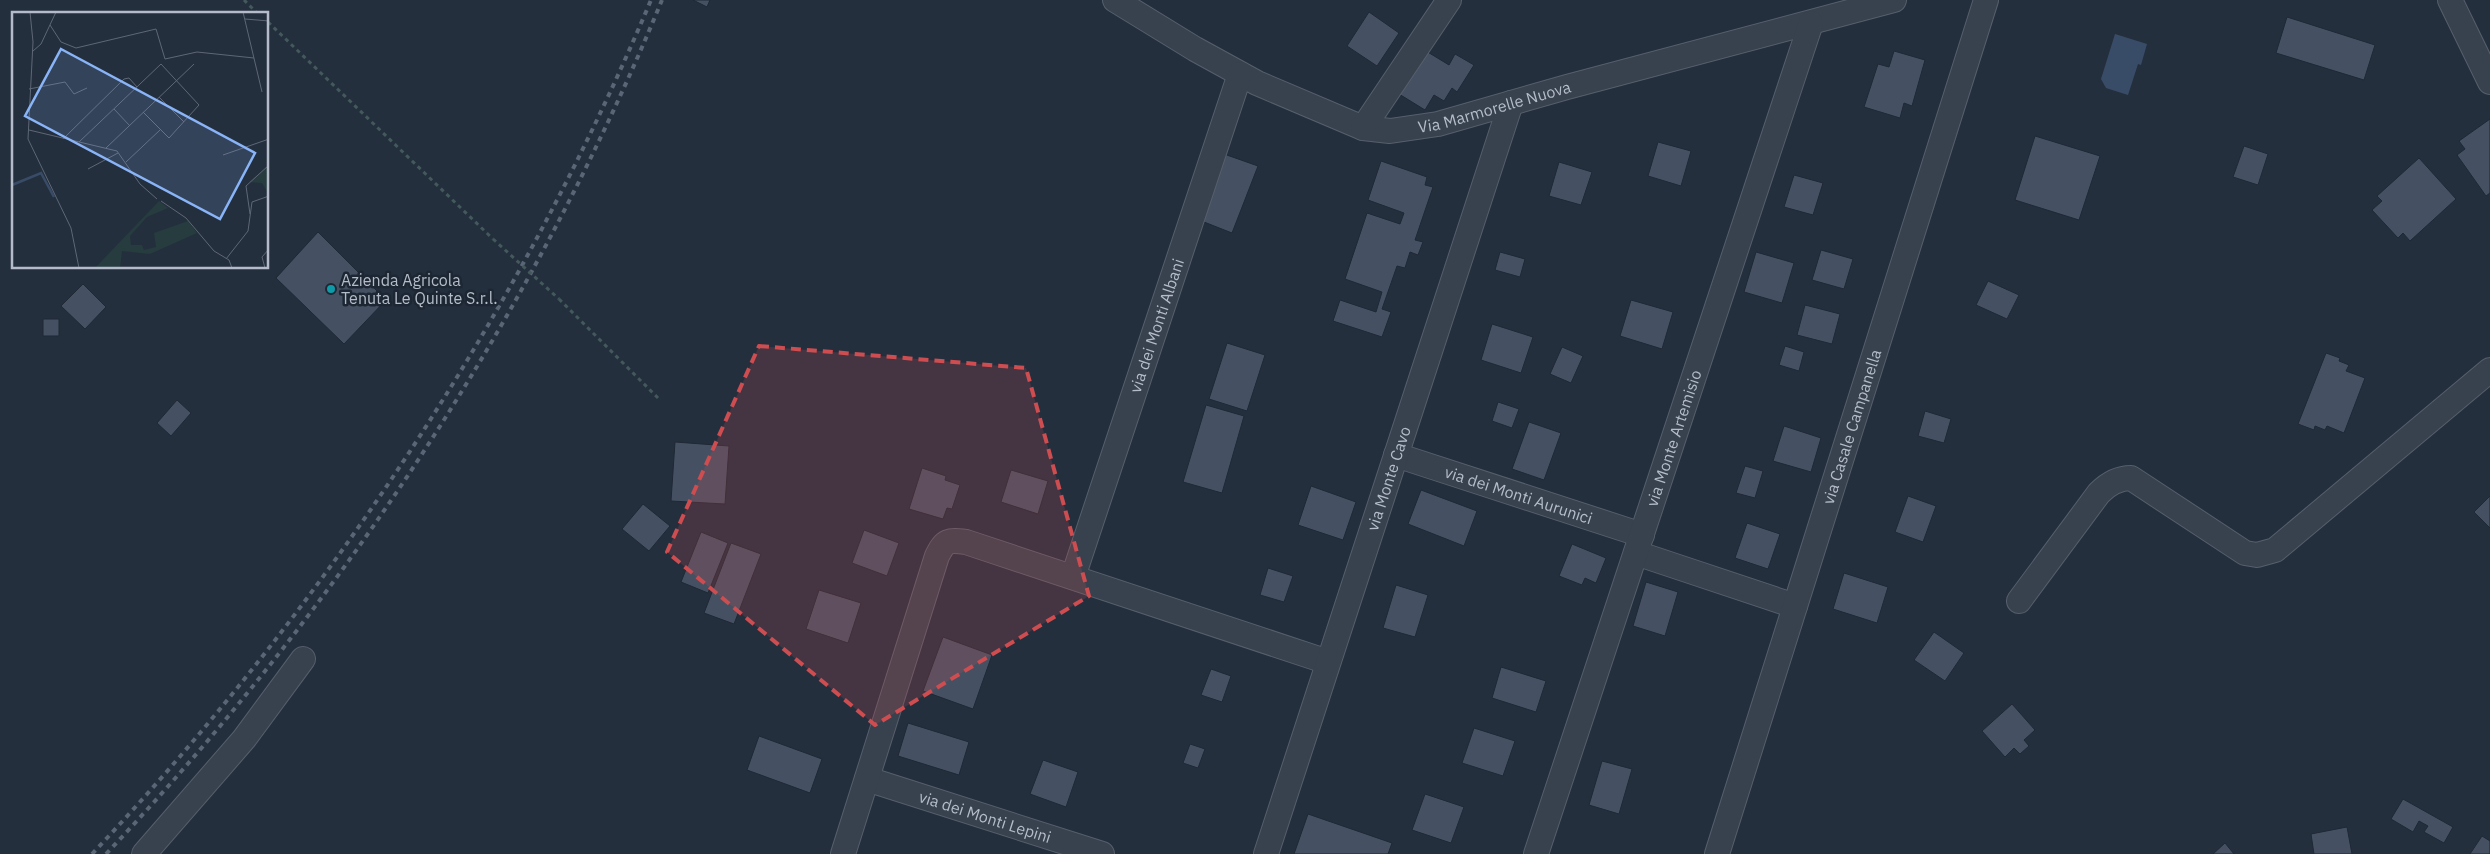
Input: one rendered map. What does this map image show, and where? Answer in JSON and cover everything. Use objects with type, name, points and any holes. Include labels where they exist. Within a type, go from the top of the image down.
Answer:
[{"type":"street","name":"Via Marmorelle Nuova","points":[[1114,0],[1240,74],[1363,128],[1390,131],[1409,130],[1438,124],[1894,0]]},
{"type":"street","points":[[1363,128],[1449,0]]},
{"type":"street","name":"via Casale Campanella","points":[[1718,854],[1986,0]]},
{"type":"street","points":[[2450,0],[2490,82]]},
{"type":"street","name":"via Monte Artemisio","points":[[1536,854],[1811,23]]},
{"type":"street","name":"via dei Monti Albani","points":[[1073,577],[1240,74]]},
{"type":"street","name":"via Monte Cavo","points":[[1266,854],[1511,103]]},
{"type":"street","points":[[2019,601],[2099,493],[2107,486],[2123,478],[2132,478],[2245,553],[2257,555],[2275,550],[2490,370]]},
{"type":"street","name":"via dei Monti Aurunici","points":[[1396,455],[1639,544],[1795,606]]},
{"type":"street","points":[[843,854],[937,556],[943,544],[950,540],[966,542],[1328,662]]},
{"type":"street","points":[[144,854],[244,739],[303,659]]},
{"type":"street","name":"via dei Monti Lepini","points":[[867,779],[1102,854]]},
{"type":"path","points":[[244,0],[256,12]]},
{"type":"path","points":[[269,23],[660,399]]},
{"type":"highlighted area","points":[[759,346],[1026,368],[1089,596],[875,725],[667,552]]},
{"type":"water","points":[[2115,34],[2147,44],[2141,65],[2138,64],[2128,95],[2106,88],[2101,79]]},
{"type":"building","points":[[693,0],[710,0],[707,7]]},
{"type":"building","points":[[1369,12],[1399,33],[1377,66],[1347,46]]},
{"type":"building","points":[[2287,17],[2375,45],[2364,80],[2276,53]]},
{"type":"building","points":[[1426,51],[1449,65],[1455,54],[1474,65],[1457,92],[1452,88],[1444,101],[1434,95],[1425,110],[1399,94]]},
{"type":"building","points":[[1894,51],[1925,60],[1912,106],[1904,103],[1900,118],[1864,107],[1878,64],[1889,67]]},
{"type":"building","points":[[2490,119],[2490,193],[2486,196],[2457,155],[2465,149],[2459,141]]},
{"type":"building","points":[[2035,136],[2100,156],[2079,220],[2015,200]]},
{"type":"building","points":[[1658,142],[1691,151],[1681,186],[1648,176]]},
{"type":"building","points":[[2244,146],[2268,154],[2258,185],[2233,177]]},
{"type":"building","points":[[1224,154],[1258,166],[1232,233],[1199,220]]},
{"type":"building","points":[[2419,158],[2456,199],[2410,241],[2403,233],[2398,238],[2372,210],[2382,201],[2377,196]]},
{"type":"building","points":[[1381,161],[1427,177],[1425,185],[1433,187],[1415,240],[1423,242],[1418,255],[1410,252],[1405,268],[1397,266],[1382,309],[1391,312],[1382,337],[1333,321],[1340,300],[1376,312],[1382,292],[1345,279],[1367,213],[1400,224],[1404,213],[1368,200]]},
{"type":"building","points":[[1559,162],[1592,172],[1581,205],[1549,196]]},
{"type":"building","points":[[1794,175],[1823,183],[1813,215],[1784,207]]},
{"type":"building","name":"Azienda Agricola Tenuta Le Quinte S.r.l.","points":[[318,232],[386,300],[344,344],[276,278]]},
{"type":"building","points":[[1821,250],[1853,259],[1844,289],[1812,280]]},
{"type":"building","points":[[1500,252],[1525,259],[1520,277],[1495,270]]},
{"type":"building","points":[[1756,252],[1794,263],[1782,303],[1744,292]]},
{"type":"building","points":[[1988,281],[2019,295],[2007,319],[1976,305]]},
{"type":"building","points":[[83,284],[106,307],[85,329],[61,306]]},
{"type":"building","points":[[1631,300],[1673,312],[1662,349],[1620,336]]},
{"type":"building","points":[[1805,305],[1840,314],[1832,344],[1797,335]]},
{"type":"building","points":[[43,319],[59,319],[59,336],[43,336]]},
{"type":"building","points":[[1492,324],[1533,337],[1521,373],[1481,360]]},
{"type":"building","points":[[1227,343],[1265,355],[1247,411],[1209,399]]},
{"type":"building","points":[[1785,346],[1804,352],[1799,371],[1779,365]]},
{"type":"building","points":[[1562,347],[1583,356],[1571,383],[1550,374]]},
{"type":"building","points":[[2326,353],[2340,358],[2339,361],[2349,365],[2346,371],[2365,378],[2344,433],[2327,426],[2325,430],[2315,426],[2314,430],[2298,424]]},
{"type":"building","points":[[177,400],[191,413],[171,436],[157,423]]},
{"type":"building","points":[[1498,402],[1519,409],[1512,428],[1492,421]]},
{"type":"building","points":[[1206,405],[1244,416],[1222,493],[1183,482]]},
{"type":"building","points":[[1925,411],[1951,419],[1944,443],[1918,436]]},
{"type":"building","points":[[1529,422],[1561,433],[1544,480],[1512,469]]},
{"type":"building","points":[[1784,426],[1821,438],[1811,472],[1773,461]]},
{"type":"building","points":[[675,442],[729,446],[725,504],[671,501]]},
{"type":"building","points":[[1745,466],[1763,471],[1755,498],[1736,493]]},
{"type":"building","points":[[922,468],[946,476],[945,480],[960,485],[952,509],[947,508],[943,519],[909,509]]},
{"type":"building","points":[[1011,470],[1048,481],[1038,514],[1001,502]]},
{"type":"building","points":[[1311,486],[1356,502],[1343,540],[1298,525]]},
{"type":"building","points":[[1421,490],[1477,511],[1464,546],[1408,524]]},
{"type":"building","points":[[1908,496],[1936,506],[1923,542],[1895,532]]},
{"type":"building","points":[[2490,496],[2490,528],[2474,512]]},
{"type":"building","points":[[643,504],[670,526],[649,551],[622,529]]},
{"type":"building","points":[[1747,523],[1780,534],[1768,569],[1735,558]]},
{"type":"building","points":[[864,530],[899,543],[887,576],[852,563]]},
{"type":"building","points":[[701,532],[728,543],[708,593],[681,582]]},
{"type":"building","points":[[731,543],[761,554],[734,624],[704,613]]},
{"type":"building","points":[[1572,544],[1606,558],[1596,583],[1585,578],[1582,585],[1559,576]]},
{"type":"building","points":[[1268,568],[1293,576],[1284,602],[1260,595]]},
{"type":"building","points":[[1844,573],[1888,587],[1877,623],[1833,609]]},
{"type":"building","points":[[1646,582],[1678,592],[1665,636],[1633,626]]},
{"type":"building","points":[[1396,585],[1428,595],[1415,637],[1383,628]]},
{"type":"building","points":[[819,590],[861,603],[848,643],[806,629]]},
{"type":"building","points":[[1934,632],[1964,653],[1945,681],[1914,660]]},
{"type":"building","points":[[943,637],[992,655],[973,709],[923,691]]},
{"type":"building","points":[[1501,667],[1546,681],[1536,712],[1492,698]]},
{"type":"building","points":[[1211,669],[1231,676],[1222,702],[1201,695]]},
{"type":"building","points":[[2012,704],[2035,730],[2024,740],[2029,746],[2020,754],[2014,748],[2005,757],[1982,731]]},
{"type":"building","points":[[908,723],[969,742],[959,775],[898,756]]},
{"type":"building","points":[[1474,728],[1515,741],[1503,776],[1462,763]]},
{"type":"building","points":[[759,736],[822,759],[810,793],[747,770]]},
{"type":"building","points":[[1190,744],[1205,749],[1198,768],[1183,763]]},
{"type":"building","points":[[1043,760],[1078,772],[1066,807],[1030,794]]},
{"type":"building","points":[[1602,761],[1632,769],[1619,814],[1589,805]]},
{"type":"building","points":[[1425,794],[1464,807],[1451,843],[1412,830]]},
{"type":"building","points":[[2403,799],[2453,827],[2444,843],[2424,832],[2428,826],[2419,821],[2413,832],[2391,819]]},
{"type":"building","points":[[1308,814],[1392,843],[1388,854],[1294,854]]},
{"type":"building","points":[[2347,827],[2352,854],[2314,854],[2311,834]]},
{"type":"building","points":[[2482,836],[2490,841],[2490,854],[2470,854]]},
{"type":"building","points":[[2225,843],[2234,854],[2213,854]]},
{"type":"railway","points":[[92,854],[178,759],[259,660],[337,558],[409,452],[477,343],[540,231],[598,117],[651,0]]},
{"type":"railway","points":[[106,854],[192,759],[273,661],[350,558],[423,452],[491,344],[553,232],[610,117],[662,0]]},
{"type":"place","name":"Azienda Agricola Tenuta Le Quinte S.r.l.","points":[[331,289]]}]
